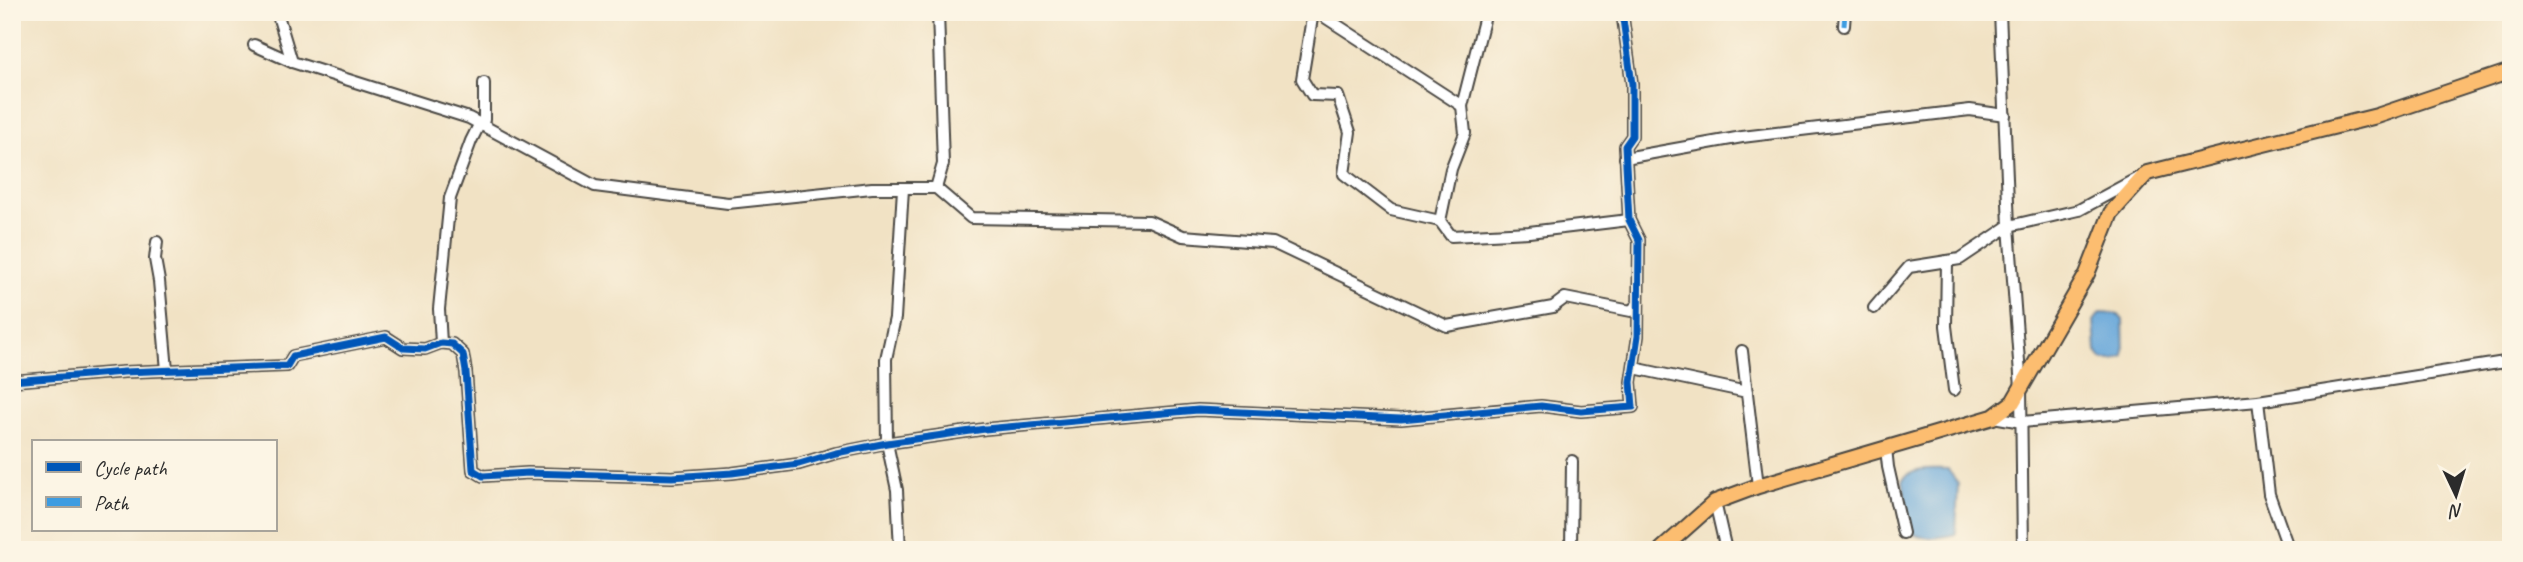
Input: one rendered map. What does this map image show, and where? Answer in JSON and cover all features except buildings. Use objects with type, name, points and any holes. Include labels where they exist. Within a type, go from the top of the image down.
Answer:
[{"type":"main road","points":[[1661,550],[1716,502],[1758,486],[1993,417],[2013,402],[2087,274],[2111,212],[2147,173],[2377,116],[2511,71]]},
{"type":"street","points":[[277,12],[292,62]]},
{"type":"street","points":[[936,188],[943,164],[938,12]]},
{"type":"street","points":[[1462,106],[1315,12],[1302,79],[1312,95],[1338,96],[1350,132],[1344,174],[1391,210],[1440,221],[1451,236],[1529,232],[1629,220]]},
{"type":"street","points":[[1440,221],[1451,169],[1465,133],[1462,106],[1486,12]]},
{"type":"street","points":[[12,381],[166,370],[287,366],[293,356],[386,337],[403,348],[425,349],[440,343],[452,344],[463,354],[473,470],[483,476],[528,472],[673,477],[732,473],[799,464],[836,453],[887,443],[985,429],[1198,410],[1401,419],[1541,406],[1581,411],[1633,407],[1632,382],[1638,336],[1639,240],[1629,220],[1625,146],[1632,136],[1632,84],[1622,12]]},
{"type":"street","points":[[1844,26],[1845,12]]},
{"type":"street","points":[[2000,12],[2009,226],[2021,388],[2022,550]]},
{"type":"street","points":[[254,45],[292,62],[480,122],[595,186],[728,203],[872,188],[936,188],[971,218],[1149,221],[1183,236],[1273,243],[1447,326],[1553,307],[1565,298],[1631,311],[1639,304]]},
{"type":"street","points":[[440,343],[439,309],[450,198],[480,122],[484,120],[484,83]]},
{"type":"street","points":[[1626,158],[1742,137],[1970,110],[2005,115]]},
{"type":"street","points":[[1874,308],[1909,267],[1960,259],[2009,226],[2079,210],[2147,173]]},
{"type":"street","points":[[900,550],[897,489],[887,443],[886,359],[895,318],[903,189]]},
{"type":"street","points":[[158,242],[155,259],[166,370]]},
{"type":"street","points":[[1947,261],[1945,326],[1954,390]]},
{"type":"street","points":[[1742,351],[1758,486]]},
{"type":"street","points":[[1993,417],[2022,422],[2258,401],[2511,361]]},
{"type":"street","points":[[1634,368],[1747,392]]},
{"type":"street","points":[[2258,401],[2269,494],[2289,550]]},
{"type":"street","points":[[1886,448],[1903,533]]},
{"type":"street","points":[[1571,550],[1572,461]]},
{"type":"street","points":[[1716,502],[1726,550]]},
{"type":"water","points":[[2100,313],[2118,314],[2123,320],[2124,356],[2103,360],[2096,352],[2094,321]]},
{"type":"water","points":[[1948,470],[1958,483],[1956,534],[1931,538],[1914,534],[1909,531],[1903,479],[1918,471]]},
{"type":"marked path","points":[[1844,26],[1845,12]]},
{"type":"cycle path","points":[[12,381],[124,372],[287,366],[293,356],[386,337],[403,348],[425,349],[441,343],[452,344],[463,354],[473,470],[483,476],[528,473],[672,477],[732,473],[799,464],[836,453],[887,443],[985,429],[1198,410],[1401,419],[1541,406],[1581,411],[1633,407],[1631,382],[1638,336],[1639,240],[1629,220],[1625,146],[1632,136],[1632,84],[1622,12]]}]
